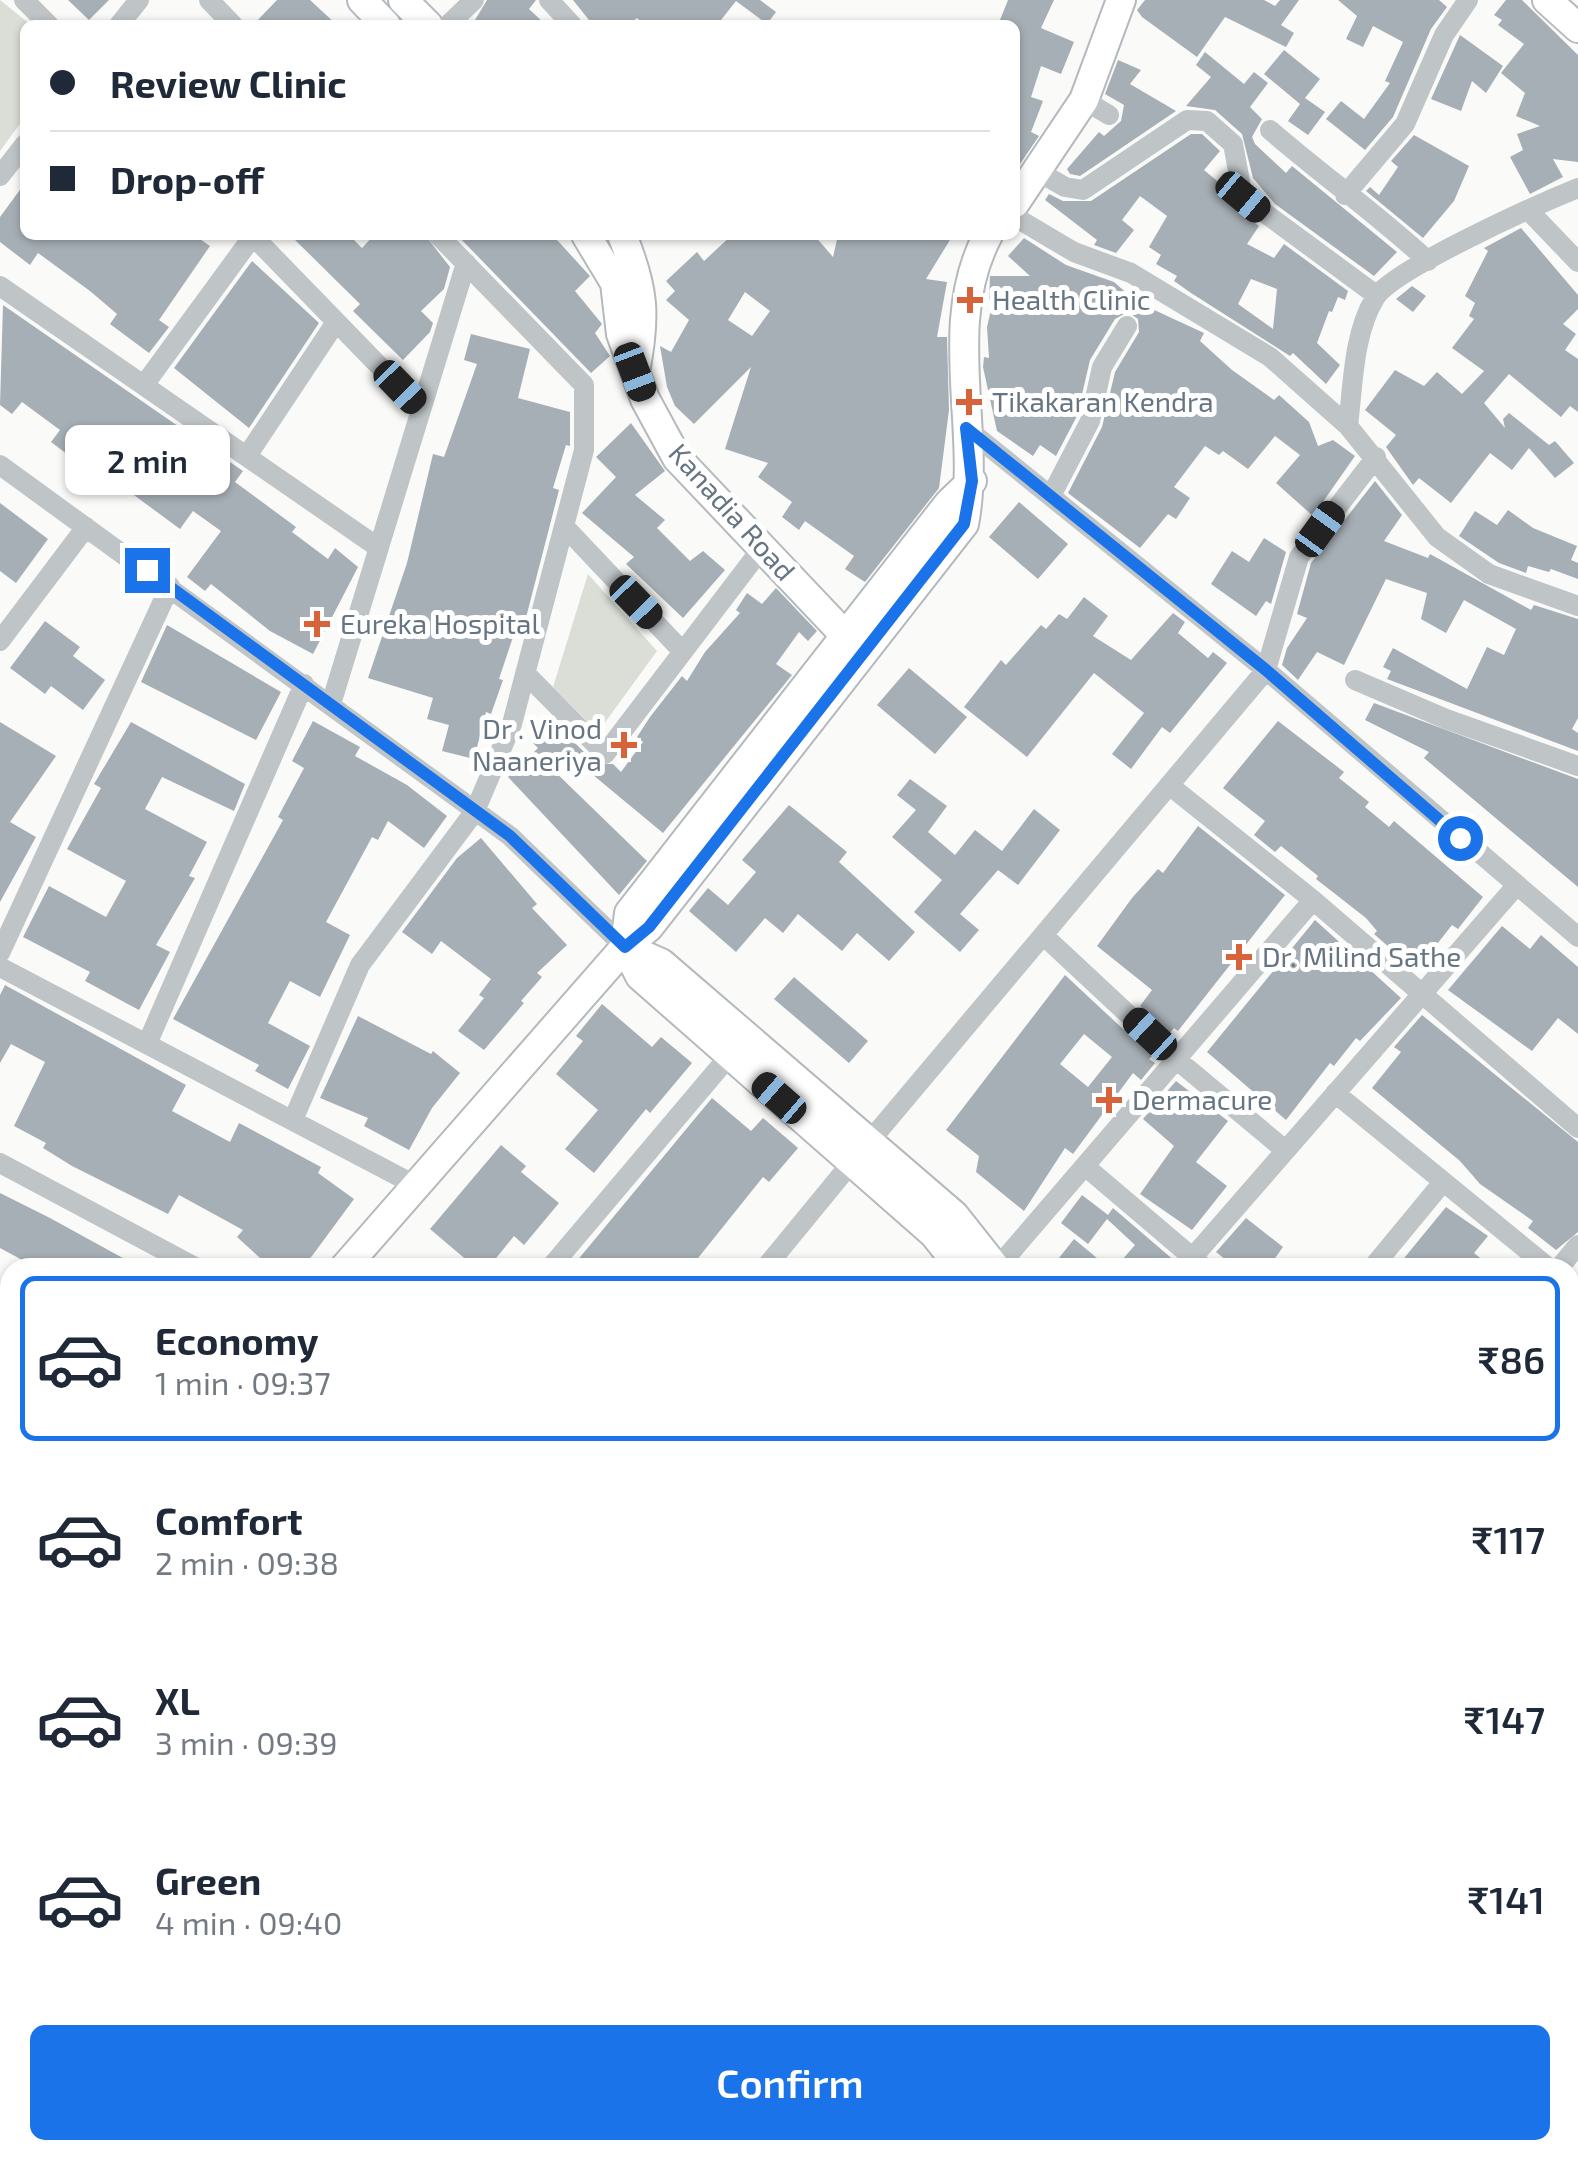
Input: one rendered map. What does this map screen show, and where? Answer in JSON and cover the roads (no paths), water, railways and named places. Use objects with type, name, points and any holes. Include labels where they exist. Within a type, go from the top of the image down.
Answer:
[{"type":"main road","points":[[362,0],[381,20]]},
{"type":"main road","points":[[403,0],[423,20]]},
{"type":"main road","points":[[1020,196],[1084,100],[1121,0]]},
{"type":"main road","points":[[1546,0],[1578,28]]},
{"type":"main road","name":"Kanadia Road","points":[[589,240],[615,283],[621,334],[677,458],[855,647]]},
{"type":"main road","points":[[624,240],[641,282],[644,325],[635,372]]},
{"type":"main road","points":[[353,1258],[625,947],[649,927],[855,647],[964,524],[972,481],[962,361],[974,270],[986,240]]},
{"type":"main road","points":[[625,947],[640,976],[730,1055],[860,1152],[954,1215],[988,1258]]},
{"type":"main road","points":[[625,947],[661,964],[860,1152],[953,1258]]},
{"type":"street","points":[[24,0],[43,20]]},
{"type":"street","points":[[123,20],[139,0]]},
{"type":"street","points":[[209,0],[228,20]]},
{"type":"street","points":[[453,20],[474,0]]},
{"type":"street","points":[[549,0],[567,20]]},
{"type":"street","points":[[1346,195],[1405,124],[1444,35],[1468,0]]},
{"type":"street","points":[[1084,100],[1109,115]]},
{"type":"street","points":[[1037,171],[1065,187],[1083,190],[1188,120],[1207,120],[1232,144],[1243,197],[1376,296]]},
{"type":"street","points":[[1270,130],[1346,195],[1372,210],[1428,261]]},
{"type":"street","points":[[0,176],[20,150]]},
{"type":"street","points":[[1348,426],[1358,344],[1376,296],[1428,261],[1578,188]]},
{"type":"street","points":[[1529,211],[1578,262]]},
{"type":"street","points":[[1020,220],[1074,252],[1130,273],[1270,356],[1348,426],[1437,536],[1489,574],[1578,606]]},
{"type":"street","points":[[144,385],[250,240]]},
{"type":"street","points":[[257,240],[421,409]]},
{"type":"street","points":[[292,1120],[360,965],[475,811],[512,724],[584,450],[584,384],[443,240]]},
{"type":"street","points":[[332,704],[466,263]]},
{"type":"street","points":[[0,286],[379,548]]},
{"type":"street","points":[[247,456],[336,322]]},
{"type":"street","points":[[1051,496],[1090,422],[1102,367],[1127,326]]},
{"type":"street","points":[[966,428],[1266,670],[1578,937]]},
{"type":"street","points":[[772,1258],[1266,670],[1299,557],[1376,457]]},
{"type":"street","points":[[0,465],[510,836],[625,947]]},
{"type":"street","points":[[0,641],[86,526]]},
{"type":"street","points":[[564,526],[683,652]]},
{"type":"street","points":[[525,672],[605,754],[762,548]]},
{"type":"street","points":[[0,953],[170,586]]},
{"type":"street","points":[[1355,680],[1446,719],[1578,766]]},
{"type":"street","points":[[147,1044],[304,684]]},
{"type":"street","points":[[1170,784],[1313,900],[1578,1128]]},
{"type":"street","points":[[1203,1258],[1285,1150],[1516,886]]},
{"type":"street","points":[[1005,1258],[1313,900]]},
{"type":"street","points":[[1043,935],[1176,1059],[1285,1150]]},
{"type":"street","points":[[0,967],[415,1185]]},
{"type":"street","points":[[558,1258],[730,1055]]},
{"type":"street","points":[[1335,1093],[1537,1258]]},
{"type":"street","points":[[0,1163],[178,1258]]},
{"type":"street","points":[[1086,1167],[1195,1258]]},
{"type":"street","points":[[1380,1258],[1444,1182]]},
{"type":"place","name":"Health Clinic","points":[[970,300]]},
{"type":"place","name":"Tikakaran Kendra","points":[[969,402]]},
{"type":"place","name":"Eureka Hospital","points":[[317,624]]},
{"type":"place","name":"Dr . Vinod Naaneriya","points":[[624,745]]},
{"type":"place","name":"Dr. Milind Sathe","points":[[1239,957]]},
{"type":"place","name":"Dermacure","points":[[1109,1100]]}]
